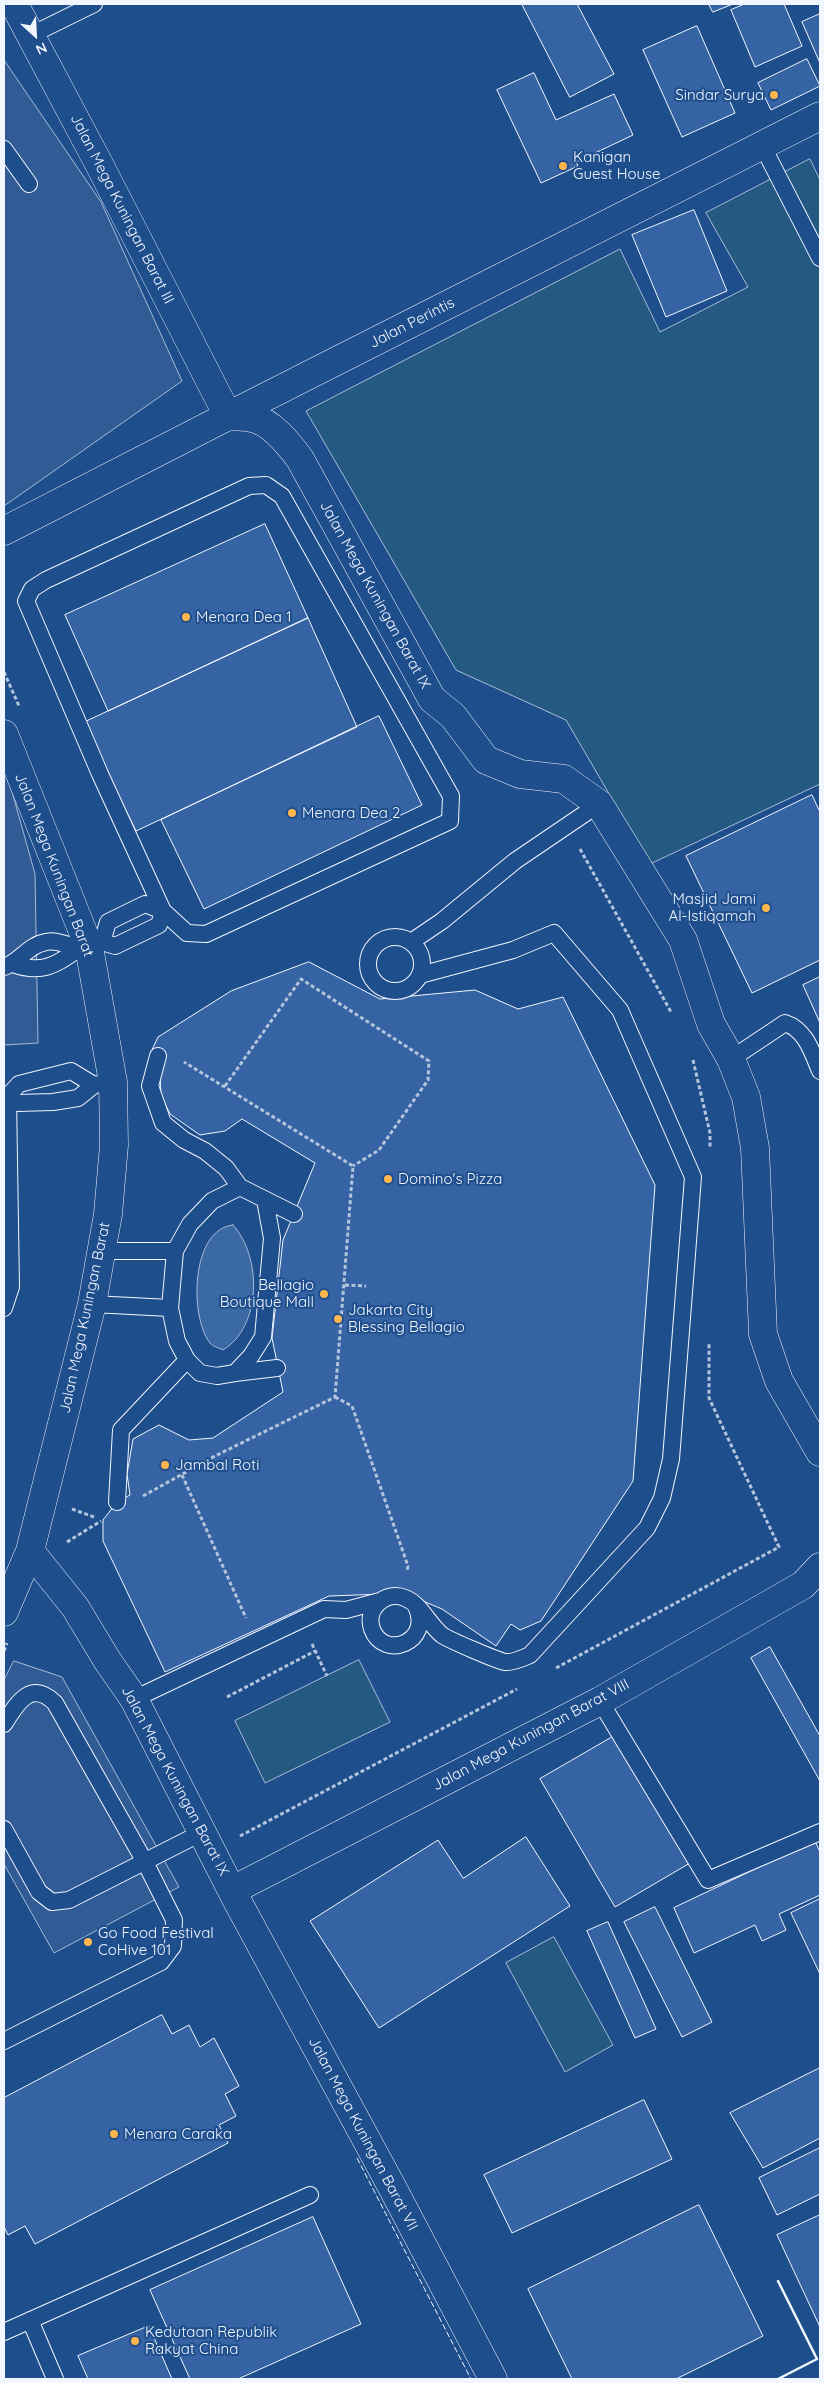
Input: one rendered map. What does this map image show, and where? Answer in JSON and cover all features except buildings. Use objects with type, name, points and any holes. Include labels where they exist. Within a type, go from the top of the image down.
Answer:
[{"type":"street","name":"Jalan Mega Kuningan Barat III","points":[[14,4],[228,416]]},
{"type":"street","name":"Jalan Perintis","points":[[4,530],[820,116]]},
{"type":"street","name":"Jalan Mega Kuningan Barat IX","points":[[228,416],[254,418],[288,443],[300,459],[432,699],[453,716],[486,760],[520,774],[564,779],[599,804],[683,940],[711,1024],[731,1059],[746,1096],[755,1148],[763,1334],[779,1382],[820,1452]]},
{"type":"street","name":"Jalan Mega Kuningan Barat","points":[[4,734],[90,946],[103,1083],[114,1145],[108,1214],[92,1304],[30,1551],[4,1612]]},
{"type":"street","name":"Jalan Mega Kuningan Barat IX","points":[[30,1551],[75,1606],[107,1660],[134,1699],[232,1890]]},
{"type":"street","name":"Jalan Mega Kuningan Barat VIII","points":[[232,1890],[600,1701],[803,1585],[820,1567]]},
{"type":"street","name":"Jalan Mega Kuningan Barat VII","points":[[232,1890],[493,2379]]},
{"type":"lane","points":[[31,35],[94,4]]},
{"type":"lane","points":[[762,145],[820,258]]},
{"type":"lane","points":[[4,149],[29,184]]},
{"type":"lane","points":[[8,966],[27,949],[50,941],[90,946],[114,946],[159,924],[163,912],[96,764],[26,601],[32,589],[249,486],[266,485],[282,496],[452,796],[450,821],[206,934],[187,933],[163,912],[145,904],[108,922],[90,946],[62,961],[30,970],[8,966]]},
{"type":"lane","points":[[333,586],[362,570]]},
{"type":"lane","points":[[421,967],[408,988],[391,991],[383,988],[371,976],[369,959],[378,944],[385,939],[394,938],[411,942],[442,921],[515,861],[599,804]]},
{"type":"lane","points":[[346,1610],[372,1630],[377,1637],[390,1645],[399,1645],[414,1638],[442,1636],[506,1662],[530,1655],[647,1528],[662,1498],[671,1459],[693,1177],[620,1010],[554,933],[513,950],[466,963],[421,967]]},
{"type":"lane","points":[[411,942],[421,967]]},
{"type":"lane","points":[[731,1059],[785,1023],[794,1026],[804,1036],[820,1071]]},
{"type":"lane","points":[[158,1056],[150,1086],[163,1123],[184,1140],[206,1150],[226,1168],[240,1187],[294,1214]]},
{"type":"lane","points":[[4,1308],[11,1287],[6,1096],[19,1084],[71,1071],[103,1083]]},
{"type":"lane","points":[[6,1096],[17,1103],[54,1102],[78,1098],[103,1083]]},
{"type":"lane","points":[[240,1187],[212,1201],[190,1224],[175,1251],[170,1308],[177,1341],[186,1360],[200,1373],[217,1376],[277,1368]]},
{"type":"lane","points":[[235,1373],[251,1356],[263,1337],[272,1238],[265,1200]]},
{"type":"lane","points":[[102,1251],[175,1251]]},
{"type":"lane","points":[[92,1304],[170,1308]]},
{"type":"lane","points":[[116,1502],[121,1430],[186,1360]]},
{"type":"lane","points":[[134,1699],[324,1609],[346,1610],[394,1596],[410,1600],[442,1636]]},
{"type":"lane","points":[[372,1630],[372,1615],[380,1601]]},
{"type":"lane","points":[[414,1638],[420,1622],[416,1606]]},
{"type":"lane","points":[[4,1724],[20,1700],[34,1693],[46,1694],[55,1702],[145,1862],[174,1920],[173,1946],[161,1962],[4,2041]]},
{"type":"lane","points":[[600,1701],[708,1880],[820,1832]]},
{"type":"lane","points":[[4,1829],[39,1892],[52,1902],[69,1900],[203,1832]]},
{"type":"lane","points":[[4,2332],[310,2195]]},
{"type":"lane","points":[[30,2320],[55,2379]]},
{"type":"path","points":[[568,826],[674,1018]]},
{"type":"path","points":[[224,1086],[300,979],[429,1061],[428,1080],[380,1150],[354,1166]]},
{"type":"path","points":[[691,1053],[710,1133],[710,1153]]},
{"type":"path","points":[[345,1285],[366,1286]]},
{"type":"path","points":[[550,1671],[779,1547],[709,1398],[709,1339]]},
{"type":"path","points":[[335,1397],[352,1406],[408,1566],[407,1574]]},
{"type":"path","points":[[182,1475],[235,1599],[248,1624]]},
{"type":"path","points":[[67,1542],[103,1520],[70,1509]]},
{"type":"path","points":[[300,1620],[327,1676]]},
{"type":"path","points":[[227,1697],[315,1651]]},
{"type":"path","points":[[232,1840],[524,1685]]},
{"type":"shaded area","points":[[4,60],[101,202],[182,381],[4,506]]},
{"type":"shaded area","points":[[810,159],[820,180],[820,784],[650,864],[566,720],[456,670],[306,411],[620,249],[660,332],[748,287],[706,213]]},
{"type":"shaded area","points":[[4,763],[35,874],[38,1043],[4,1045]]},
{"type":"shaded area","points":[[233,1225],[249,1255],[253,1272],[254,1290],[251,1308],[245,1325],[236,1339],[223,1350],[211,1344],[203,1330],[197,1295],[198,1275],[202,1257],[209,1241],[219,1230]]},
{"type":"shaded area","points":[[359,1660],[390,1722],[265,1783],[235,1721]]},
{"type":"shaded area","points":[[14,1661],[62,1677],[179,1887],[54,1953],[4,1864],[4,1680]]},
{"type":"shaded area","points":[[554,1937],[613,2045],[565,2072],[506,1963]]},
{"type":"fence","points":[[357,2158],[471,2379]]},
{"type":"wall","points":[[778,2281],[817,2359],[778,2379]]},
{"type":"place","name":"Sindar Surya","points":[[774,95]]},
{"type":"place","name":"Kanigan Guest House","points":[[563,166]]},
{"type":"place","name":"Menara Dea 1","points":[[186,617]]},
{"type":"place","name":"Menara Dea 2","points":[[292,813]]},
{"type":"place","name":"Masjid Jami Al-Istiqamah","points":[[766,908]]},
{"type":"place","name":"Domino's Pizza","points":[[388,1179]]},
{"type":"place","name":"Bellagio Boutique Mall","points":[[324,1294]]},
{"type":"place","name":"Jakarta City Blessing Bellagio","points":[[338,1319]]},
{"type":"place","name":"Jambal Roti","points":[[165,1465]]},
{"type":"place","name":"Go Food Festival CoHive 101","points":[[88,1942]]},
{"type":"place","name":"Menara Caraka","points":[[114,2134]]},
{"type":"place","name":"Kedutaan Republik Rakyat China","points":[[135,2341]]}]
